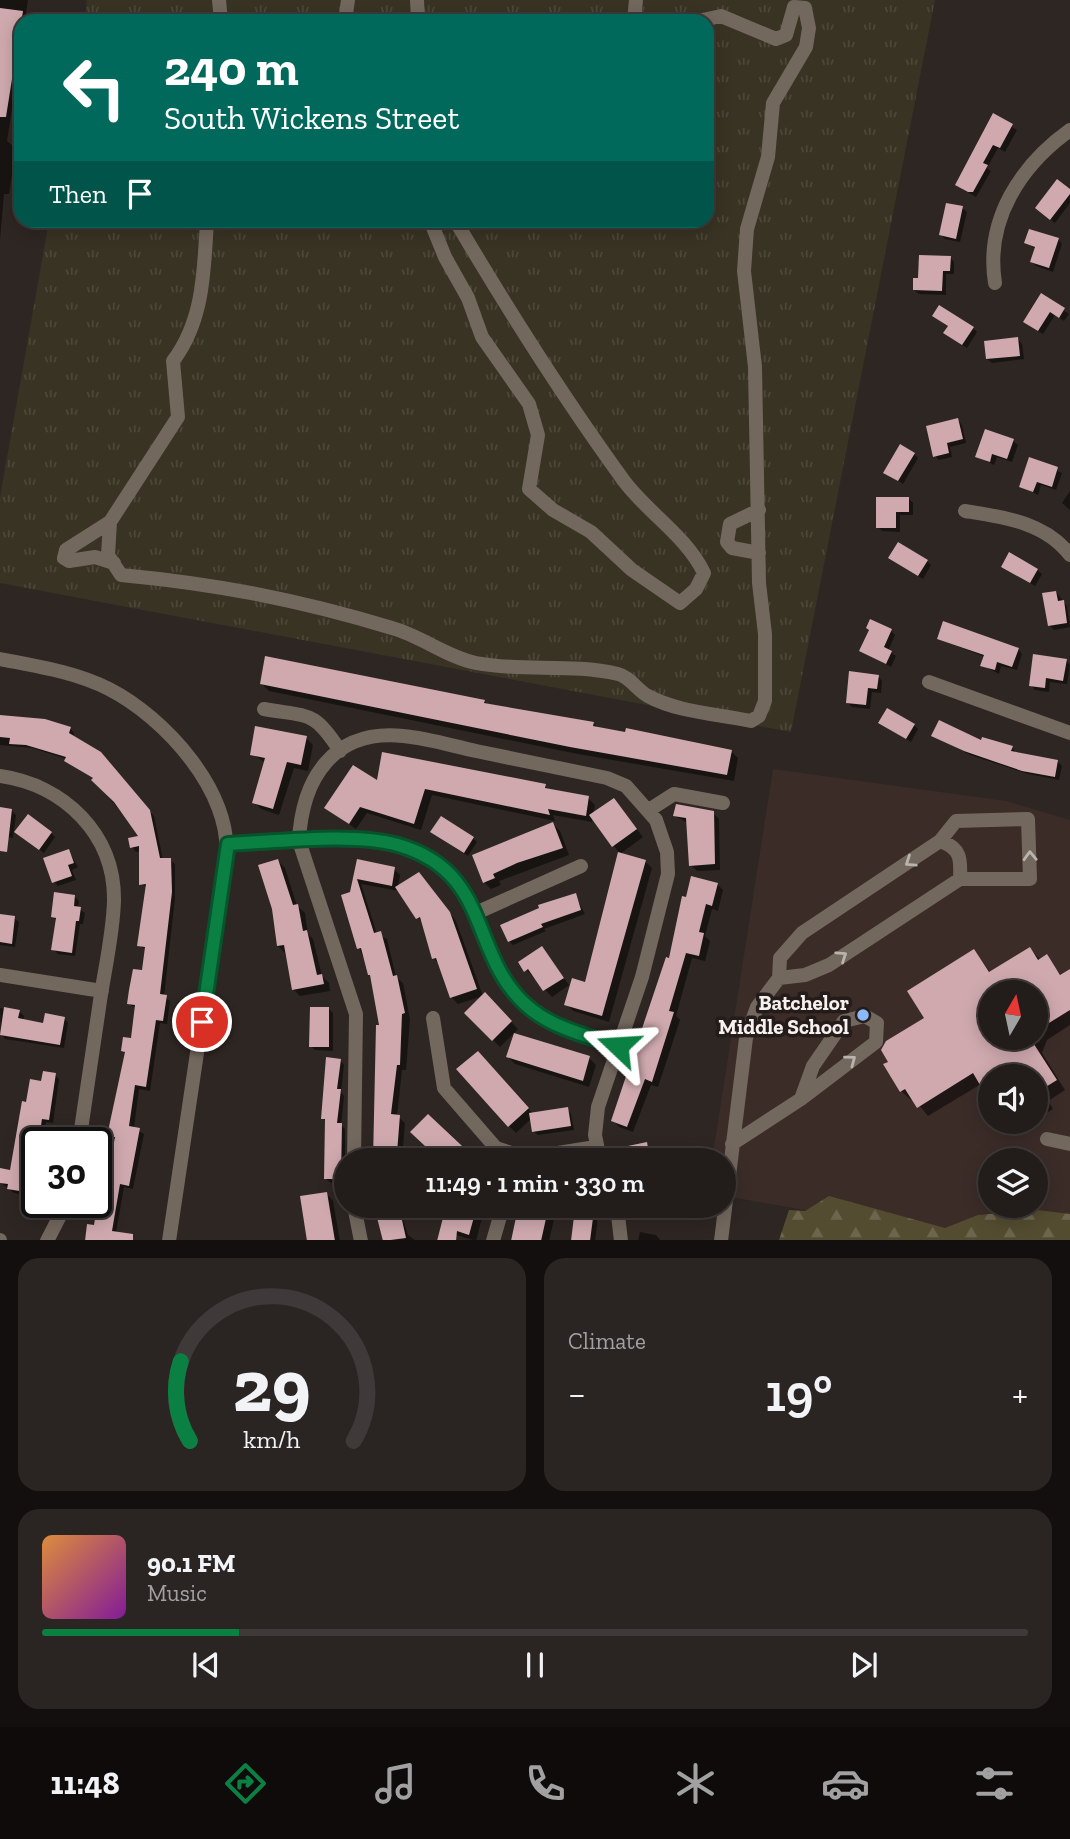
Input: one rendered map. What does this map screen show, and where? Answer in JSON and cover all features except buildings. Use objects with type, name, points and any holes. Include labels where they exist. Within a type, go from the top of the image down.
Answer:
[{"type":"street","points":[[110,522],[108,555],[121,575],[176,580],[324,608],[414,634],[472,662],[515,669],[575,667],[622,674],[647,696],[681,707],[751,721],[759,716],[765,701],[765,634],[759,553],[755,367],[744,271],[747,229],[768,157],[773,103],[806,47],[809,28],[805,8],[794,7],[786,35],[776,39],[721,16],[714,18]]},
{"type":"street","points":[[995,283],[992,248],[1010,197],[1039,157],[1070,130]]},
{"type":"street","points":[[114,563],[95,557],[69,561],[64,558],[66,550],[110,522],[178,417],[179,392],[173,361],[184,347],[199,311],[206,228]]},
{"type":"street","points":[[433,228],[445,257],[468,298],[482,337],[529,404],[538,435],[529,489],[553,510],[591,532],[642,578],[680,603],[696,589],[704,573],[694,553],[628,485],[602,451],[536,354],[460,228]]},
{"type":"street","points":[[759,510],[730,524],[727,542],[732,548],[759,553]]},
{"type":"street","points":[[965,511],[1028,524],[1056,541],[1070,555]]},
{"type":"street","points":[[0,659],[85,679],[109,689],[136,706],[178,745],[213,792],[223,815],[228,844],[169,1240]]},
{"type":"street","points":[[929,682],[1070,733]]},
{"type":"street","points":[[264,709],[315,719],[324,726],[340,751]]},
{"type":"street","points":[[354,1148],[356,1014],[299,841],[306,792],[323,766],[340,751],[359,741],[404,736],[607,778],[626,786],[649,810],[664,843],[668,874],[642,978],[598,1107],[598,1148]]},
{"type":"street","points":[[0,776],[35,785],[69,804],[90,825],[104,850],[114,899],[81,1127]]},
{"type":"street","points":[[649,810],[674,794],[723,803]]},
{"type":"street","points":[[721,1240],[748,1029],[761,1000],[779,978],[779,958],[802,933],[940,841],[956,821],[1028,819],[1030,879],[960,879],[830,965],[805,975],[779,978]]},
{"type":"street","points":[[228,844],[369,840],[407,848],[434,862],[453,877],[476,913],[504,981],[524,1004],[552,1022],[618,1046]]},
{"type":"street","points":[[940,841],[954,846],[961,857],[960,879]]},
{"type":"street","points":[[476,913],[581,866]]},
{"type":"street","points":[[0,975],[102,991]]},
{"type":"street","points":[[732,1144],[801,1099],[876,1042],[877,1023],[865,1016],[844,1021],[813,1066],[801,1099]]},
{"type":"street","points":[[433,1018],[444,1088],[496,1148]]},
{"type":"street","points":[[1047,1139],[1070,1144]]},
{"type":"street","points":[[48,1240],[59,1218]]},
{"type":"street","points":[[356,1218],[361,1240]]},
{"type":"street","points":[[493,1240],[500,1218]]},
{"type":"street","points":[[618,1218],[621,1240]]},
{"type":"shaded area","name":"Batchelor Middle School","points":[[773,769],[1006,801],[1070,820],[1070,1240],[974,1240],[736,1198],[736,1148],[714,1148]]},
{"type":"green space","points":[[87,0],[935,0],[791,732],[0,583],[0,497],[48,228],[714,228],[714,14],[85,14]]},
{"type":"green space","points":[[829,1196],[945,1228],[978,1215],[978,1218],[1048,1218],[1048,1211],[1070,1214],[1070,1240],[779,1240],[789,1210],[805,1211]]},
{"type":"place","name":"Batchelor Middle School","points":[[863,1015]]},
{"type":"route","points":[[202,1022],[228,844],[369,840],[396,844],[416,852],[453,877],[476,913],[504,981],[524,1004],[543,1018],[618,1046]]}]
